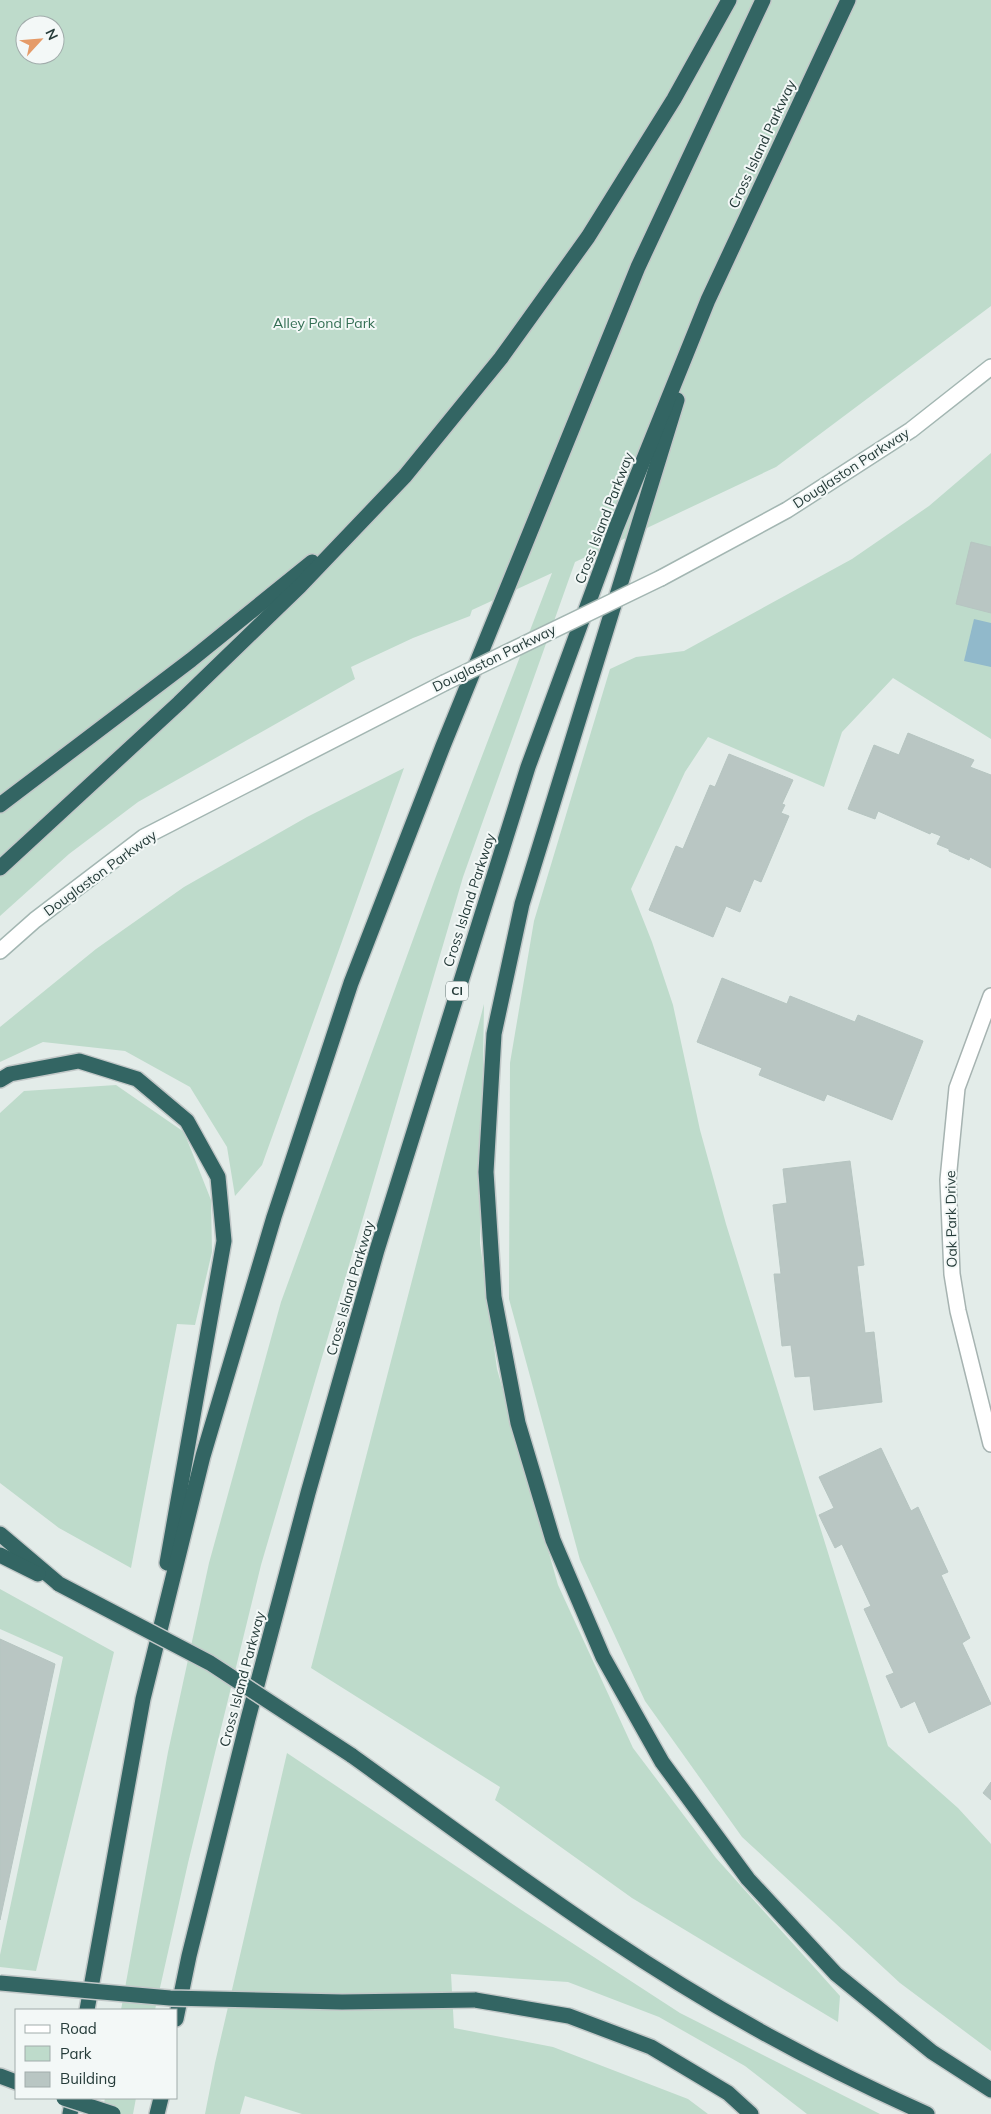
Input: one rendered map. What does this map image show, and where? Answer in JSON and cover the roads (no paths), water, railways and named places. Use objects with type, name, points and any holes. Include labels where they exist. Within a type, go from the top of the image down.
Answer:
[{"type":"highway","points":[[0,868],[186,696],[300,586],[405,476],[502,358],[588,237],[674,99],[728,0]]},
{"type":"highway","points":[[143,1699],[203,1456],[274,1217],[351,983],[443,746],[638,267],[763,0]]},
{"type":"highway","name":"Cross Island Parkway","points":[[178,2009],[189,1956],[248,1719],[308,1492],[377,1250],[528,767],[616,528],[708,300],[848,0]]},
{"type":"highway","points":[[708,300],[520,913],[494,1034],[486,1172],[494,1297],[518,1424],[553,1540],[603,1657],[662,1762],[748,1879],[836,1974],[932,2052],[991,2090]]},
{"type":"highway","points":[[0,805],[191,660],[300,572],[405,476]]},
{"type":"highway","points":[[0,1080],[10,1074],[79,1062],[137,1079],[187,1121],[218,1177],[224,1240],[87,2009]]},
{"type":"highway","points":[[0,1534],[59,1584]]},
{"type":"highway","points":[[0,1555],[210,1663],[351,1755],[607,1937],[738,2019],[879,2093],[927,2114]]},
{"type":"highway","points":[[0,1983],[170,1998],[342,2002],[474,2000],[569,2016],[651,2047],[728,2094],[751,2114]]},
{"type":"highway","points":[[0,2076],[15,2082]]},
{"type":"highway","points":[[67,2099],[114,2114]]},
{"type":"highway","points":[[70,2114],[73,2099]]},
{"type":"highway","points":[[157,2114],[161,2099]]},
{"type":"main road","name":"Douglaston Parkway","points":[[0,951],[35,920],[144,837],[444,683],[661,578],[787,510],[911,430],[991,367]]},
{"type":"main road","name":"Oak Park Drive","points":[[991,996],[957,1088],[948,1180],[952,1274],[958,1310],[991,1444]]},
{"type":"water","points":[[974,619],[991,623],[991,667],[964,661]]},
{"type":"park label","name":"Alley Pond Park","points":[[324,323]]}]
